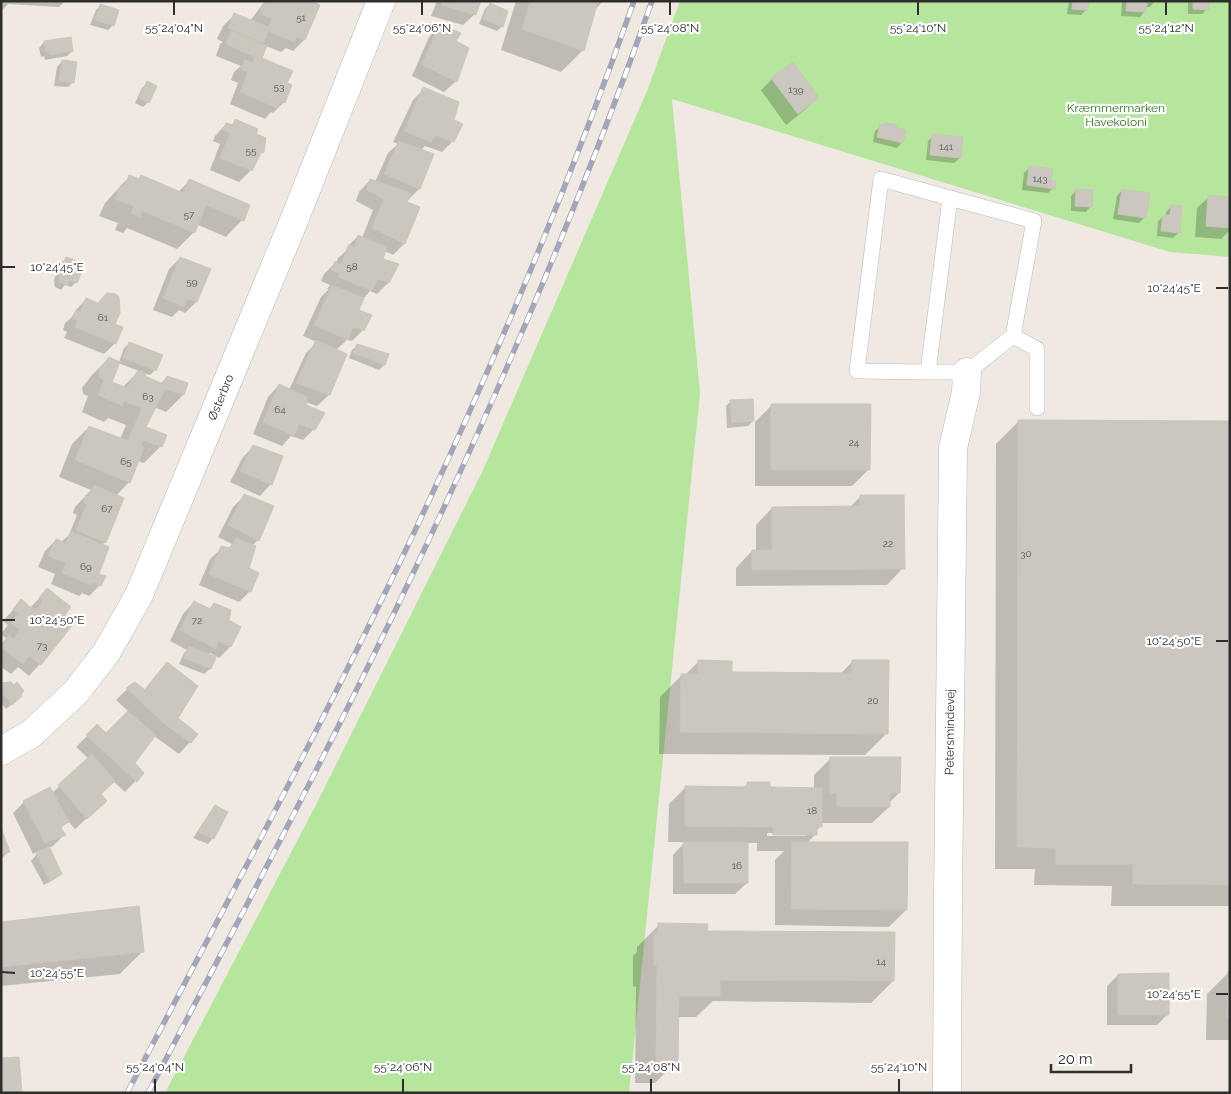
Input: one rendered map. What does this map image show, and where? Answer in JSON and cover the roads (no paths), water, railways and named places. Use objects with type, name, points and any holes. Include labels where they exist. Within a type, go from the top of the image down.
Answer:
[{"type":"street","name":"Østerbro","points":[[1,751],[31,734],[76,692],[106,653],[139,595],[295,218],[381,1]]},
{"type":"street","name":"Petersmindevej","points":[[947,1093],[953,448],[966,392],[967,372]]},
{"type":"lane","points":[[881,179],[1034,221],[1013,336],[967,372],[857,371],[881,179]]},
{"type":"lane","points":[[928,372],[950,198]]},
{"type":"lane","points":[[1013,336],[1037,349],[1036,408]]},
{"type":"railway","points":[[127,1093],[301,761],[433,492],[525,284],[582,143],[634,1]]},
{"type":"railway","points":[[148,1093],[319,764],[385,632],[449,496],[542,286],[599,144],[652,1]]},
{"type":"park label","name":"Kræmmermarken Havekoloni","points":[[1116,115]]}]
